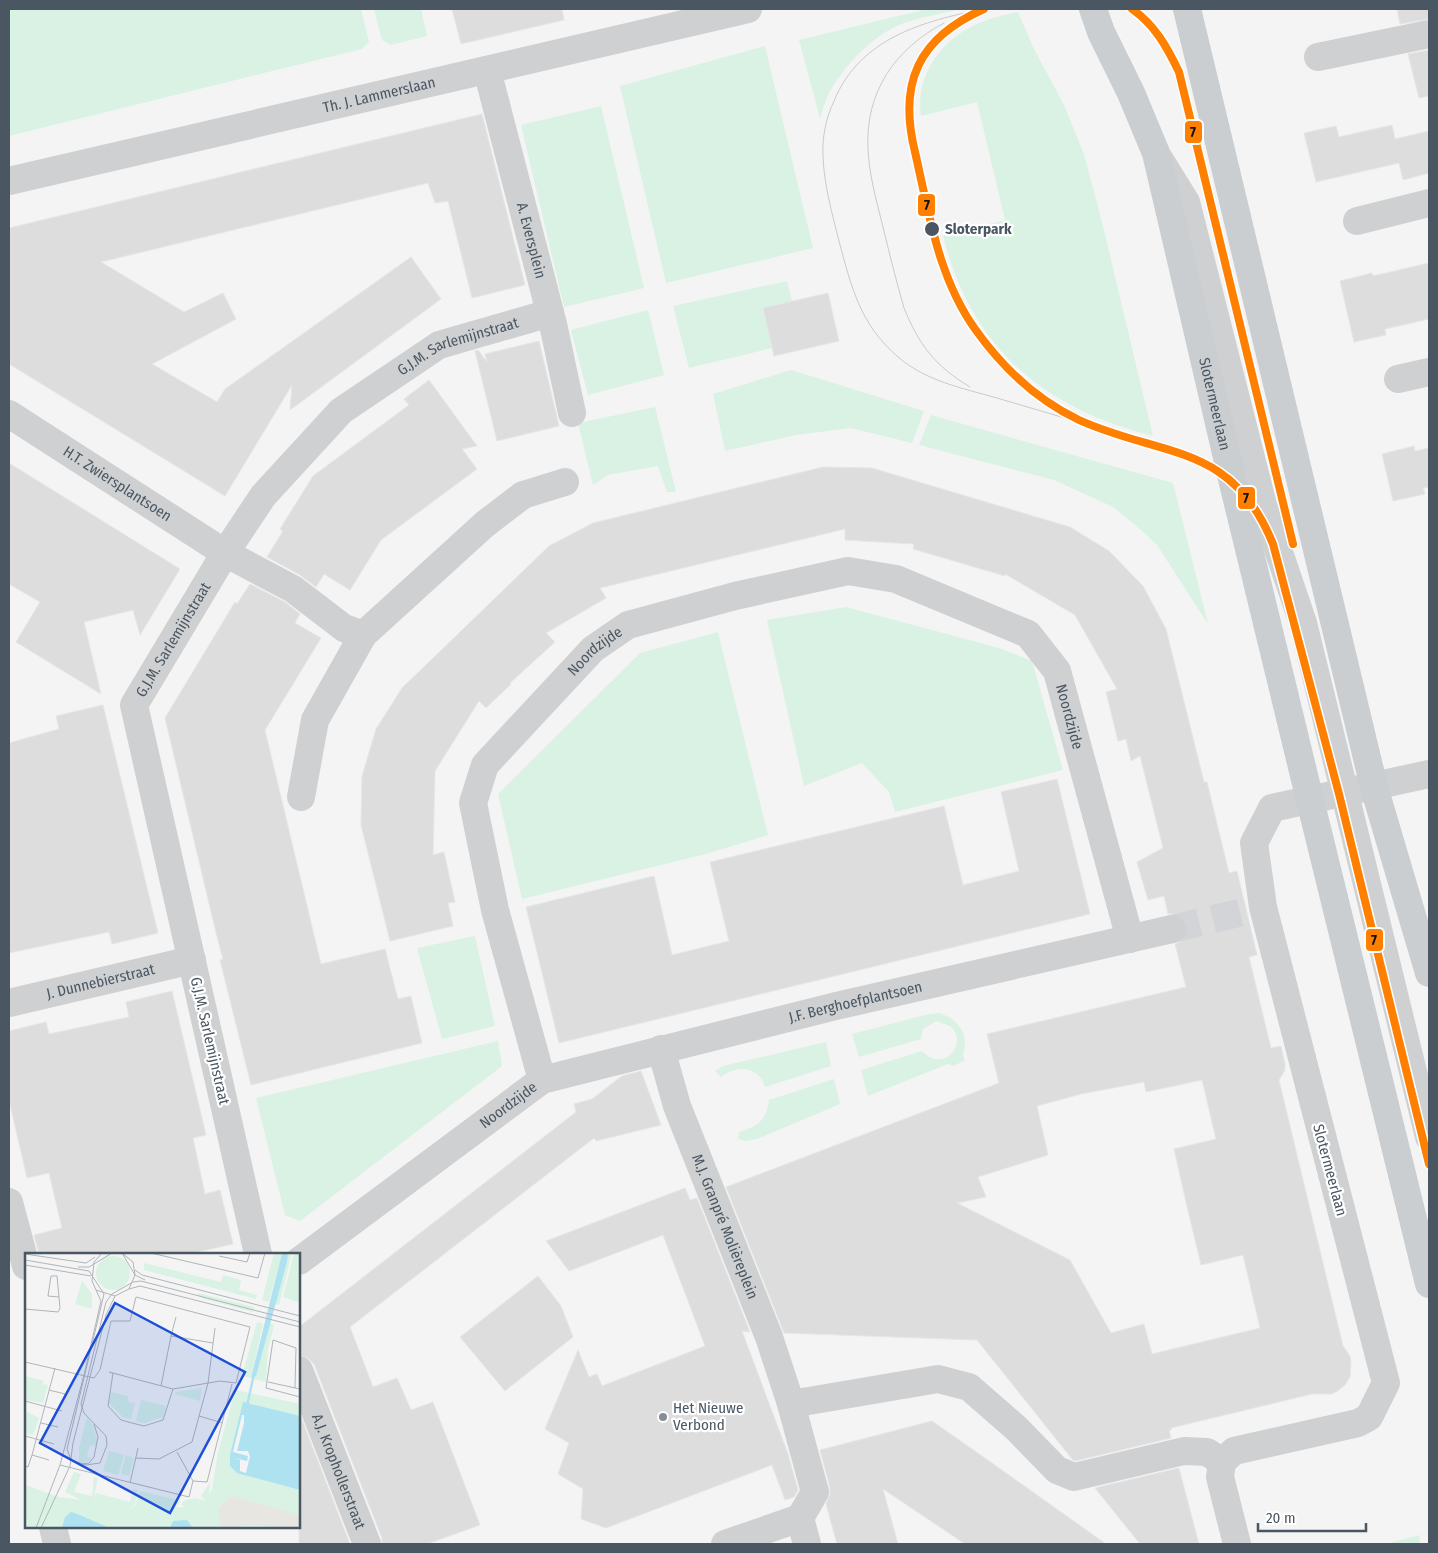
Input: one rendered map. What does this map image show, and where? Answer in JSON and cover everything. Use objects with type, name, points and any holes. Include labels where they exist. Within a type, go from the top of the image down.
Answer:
[{"type":"main road","name":"Slotermeerlaan","points":[[1093,9],[1156,153],[1233,483],[1429,1284]]},
{"type":"main road","name":"Slotermeerlaan","points":[[1187,9],[1374,787],[1429,973]]},
{"type":"street","name":"Th. J. Lammerslaan","points":[[9,181],[748,9]]},
{"type":"street","points":[[1318,57],[1429,34]]},
{"type":"street","name":"A. Eversplein","points":[[487,70],[550,313],[572,413]]},
{"type":"street","name":"Slotermeerlaan","points":[[1156,153],[1186,202],[1263,505],[1303,623],[1429,1137]]},
{"type":"street","points":[[1357,221],[1429,203]]},
{"type":"street","name":"G.J.M. Sarlemijnstraat","points":[[258,1253],[134,705],[225,553],[263,496],[341,411],[439,345],[550,313]]},
{"type":"street","points":[[1398,380],[1429,372]]},
{"type":"street","name":"H.T. Zwiersplantsoen","points":[[9,414],[225,553],[293,589],[344,628],[363,635]]},
{"type":"street","points":[[301,797],[315,720],[363,635],[485,524],[523,495],[565,482]]},
{"type":"street","name":"Slotermeerlaan","points":[[1303,623],[1316,547]]},
{"type":"street","name":"Noordzijde","points":[[300,1260],[542,1080],[495,910],[473,804],[485,765],[593,649],[628,625],[735,596],[848,571],[896,579],[1028,634],[1058,671],[1130,939]]},
{"type":"street","points":[[1310,800],[1429,774]]},
{"type":"street","name":"Slotermeerlaan","points":[[1222,1462],[1234,1452],[1358,1423],[1369,1417],[1386,1384],[1255,909],[1254,842],[1272,808],[1310,800]]},
{"type":"street","name":"J.F. Berghoefplantsoen","points":[[542,1080],[836,1006],[1172,929]]},
{"type":"street","name":"J. Dunnebierstraat","points":[[9,1003],[192,960]]},
{"type":"street","name":"M.J. Granpré Molièreplein","points":[[661,1049],[677,1106],[769,1337],[791,1404],[815,1492],[800,1518]]},
{"type":"street","points":[[9,1202],[25,1262]]},
{"type":"street","name":"A.J. Krophollerstraat","points":[[300,1373],[367,1544]]},
{"type":"street","points":[[791,1404],[938,1379],[968,1387],[1016,1428],[1057,1470],[1074,1477],[1184,1451],[1207,1452],[1222,1462],[1220,1477],[1237,1544]]},
{"type":"street","points":[[725,1544],[800,1518],[807,1544]]},
{"type":"street","points":[[53,1528],[57,1544]]},
{"type":"green space","points":[[9,9],[361,9],[369,42],[362,49],[9,136]]},
{"type":"green space","points":[[374,9],[421,9],[427,36],[391,45],[382,40]]},
{"type":"green space","points":[[927,9],[960,9],[904,23],[892,28],[870,43],[851,62],[836,82],[828,96],[820,118],[799,40]]},
{"type":"green space","points":[[1018,12],[1033,47],[1064,105],[1084,154],[1153,436],[1114,424],[1078,409],[1046,390],[1018,368],[993,342],[973,311],[956,276],[943,236],[1005,220],[977,102],[921,116],[920,101],[922,87],[933,61],[952,39],[977,24]]},
{"type":"green space","points":[[765,46],[813,248],[666,283],[620,86]]},
{"type":"green space","points":[[601,106],[644,288],[564,307],[521,125]]},
{"type":"green space","points":[[787,281],[792,301],[763,308],[772,348],[689,368],[673,306]]},
{"type":"green space","points":[[648,310],[664,375],[588,395],[571,330]]},
{"type":"green space","points":[[791,370],[924,411],[912,443],[851,428],[796,435],[725,451],[713,394]]},
{"type":"green space","points":[[655,407],[676,492],[667,492],[658,466],[608,475],[593,485],[578,423]]},
{"type":"green space","points":[[931,415],[1173,483],[1208,624],[1157,545],[1113,507],[1054,480],[919,445]]},
{"type":"green space","points":[[846,607],[999,648],[1032,661],[1063,770],[895,812],[889,792],[862,763],[804,786],[767,620]]},
{"type":"green space","points":[[718,632],[768,835],[706,854],[522,899],[498,794],[640,653]]},
{"type":"green space","points":[[475,936],[495,1026],[442,1039],[417,948]]},
{"type":"green space","points":[[940,1013],[954,1021],[961,1029],[965,1039],[963,1055],[965,1060],[954,1066],[948,1064],[868,1096],[861,1070],[922,1051],[931,1058],[947,1057],[953,1052],[957,1038],[954,1031],[948,1025],[937,1021],[923,1029],[921,1039],[859,1057],[852,1034],[929,1014]]},
{"type":"green space","points":[[498,1041],[502,1066],[300,1221],[285,1215],[256,1098]]},
{"type":"green space","points":[[826,1042],[831,1066],[765,1087],[760,1077],[750,1070],[735,1070],[721,1077],[715,1071],[723,1066]]},
{"type":"green space","points":[[834,1079],[840,1104],[757,1139],[746,1141],[738,1139],[739,1132],[756,1125],[760,1121],[766,1113],[769,1100]]},
{"type":"green space","points":[[1420,1535],[1419,1544],[1385,1544]]},
{"type":"building","points":[[452,9],[562,9],[564,20],[461,44]]},
{"type":"building","points":[[1397,9],[1429,9],[1429,19],[1400,24]]},
{"type":"building","points":[[1429,50],[1429,96],[1419,98],[1408,54]]},
{"type":"building","points":[[482,114],[525,285],[472,298],[448,201],[435,203],[428,183],[101,262],[184,312],[223,293],[236,319],[152,364],[217,402],[225,389],[411,257],[441,299],[290,410],[292,385],[225,496],[9,364],[9,228]]},
{"type":"building","points":[[1392,125],[1395,139],[1429,131],[1429,173],[1403,180],[1399,163],[1316,182],[1304,133],[1336,126],[1339,137]]},
{"type":"building","points":[[1429,263],[1429,319],[1385,329],[1386,335],[1354,342],[1340,281],[1372,273],[1373,276]]},
{"type":"building","points":[[828,293],[839,341],[774,356],[763,308]]},
{"type":"building","points":[[539,341],[559,426],[497,441],[475,351],[478,350],[487,362],[485,354]]},
{"type":"building","points":[[429,380],[477,446],[462,449],[477,469],[381,540],[350,590],[324,574],[316,587],[300,575],[267,557],[283,531],[280,529],[313,476],[409,405],[404,399]]},
{"type":"building","points":[[1414,446],[1415,451],[1429,448],[1429,487],[1423,488],[1425,494],[1393,501],[1382,454]]},
{"type":"building","points":[[9,463],[180,569],[140,635],[133,610],[84,622],[101,694],[16,642],[40,602],[9,584]]},
{"type":"building","points":[[823,467],[872,468],[1070,527],[1109,551],[1143,586],[1166,629],[1229,873],[1237,871],[1257,955],[1249,957],[1271,1048],[1281,1046],[1285,1070],[1279,1080],[1343,1346],[1350,1356],[1350,1377],[1345,1385],[1332,1394],[1312,1394],[1171,1428],[1172,1430],[1169,1430],[1171,1438],[1075,1461],[977,1340],[784,1333],[726,1187],[999,1083],[987,1034],[1186,987],[1175,944],[1182,941],[1187,934],[1187,925],[1183,918],[1177,914],[1168,914],[1164,896],[1148,900],[1137,862],[1163,848],[1140,756],[1131,761],[1126,739],[1118,741],[1106,692],[1117,689],[1075,615],[1005,574],[1005,576],[913,549],[914,544],[845,540],[845,529],[600,588],[606,598],[546,633],[555,642],[486,708],[479,701],[435,771],[433,855],[444,852],[455,902],[448,903],[453,926],[390,941],[361,825],[362,776],[376,729],[402,688],[549,546],[593,523]],"holes":[[[1202,1080],[1216,1139],[1174,1149],[1186,1202],[1201,1265],[1243,1255],[1260,1328],[1152,1354],[1144,1324],[1111,1333],[1070,1260],[957,1203],[986,1197],[978,1177],[1048,1155],[1037,1106],[1081,1094],[1144,1082],[1146,1092]]]},
{"type":"building","points":[[250,584],[285,602],[300,614],[295,623],[321,638],[265,730],[321,964],[385,949],[398,999],[411,996],[422,1043],[251,1085],[220,960],[223,959],[165,718],[235,602],[237,604]]},
{"type":"building","points":[[103,705],[158,933],[112,944],[109,932],[9,953],[9,743],[59,729],[56,716]]},
{"type":"building","points":[[1057,779],[1090,914],[559,1043],[526,907],[654,876],[672,955],[729,941],[710,862],[944,806],[963,885],[1019,871],[1001,792]]},
{"type":"building","points":[[172,991],[206,1135],[193,1138],[205,1194],[220,1190],[233,1244],[192,1253],[39,1253],[34,1235],[62,1228],[49,1173],[27,1178],[9,1100],[9,1031],[46,1022],[49,1034],[129,1017],[126,1002]]},
{"type":"building","points":[[641,1071],[661,1125],[596,1141],[594,1138],[350,1327],[373,1387],[397,1378],[411,1410],[433,1402],[480,1525],[427,1544],[382,1544],[382,1538],[314,1364],[308,1358],[300,1355],[300,1326],[576,1112],[574,1104],[592,1099],[622,1076]]},
{"type":"building","name":"Het Nieuwe Verbond","points":[[685,1188],[690,1200],[697,1198],[750,1332],[742,1331],[788,1454],[798,1490],[794,1497],[785,1500],[772,1465],[606,1528],[581,1519],[583,1489],[558,1474],[569,1443],[545,1429],[578,1350],[589,1377],[597,1374],[602,1386],[705,1346],[663,1235],[569,1271],[546,1241]]},
{"type":"building","points":[[538,1276],[561,1306],[573,1337],[505,1391],[460,1337]]},
{"type":"building","points":[[300,1415],[350,1544],[299,1544],[300,1528]]},
{"type":"building","points":[[932,1421],[1106,1544],[965,1544],[883,1489],[898,1544],[837,1544],[826,1504],[830,1488],[820,1450]]},
{"type":"building","points":[[1179,1468],[1199,1544],[1140,1544],[1095,1488]]},
{"type":"tunnel","points":[[1172,929],[1247,911]]},
{"type":"tram line","points":[[984,9],[938,20],[896,36],[877,47],[845,79],[829,114],[825,128],[823,149],[827,188],[843,258],[853,289],[874,331],[884,344],[908,365],[944,383],[1098,428]]},
{"type":"tram line","points":[[944,23],[911,46],[886,74],[872,109],[868,128],[868,149],[873,186],[904,308],[922,344],[930,354],[947,371],[970,387]]},
{"type":"transit line","name":"7","points":[[984,9],[961,21],[943,34],[929,49],[918,66],[912,84],[909,105],[910,127],[930,221],[943,266],[962,309],[985,343],[1021,381],[1049,403],[1079,420],[1192,458],[1216,470],[1237,487],[1256,511],[1273,544],[1339,794],[1429,1164]]},
{"type":"transit line","name":"7","points":[[1132,9],[1160,37],[1179,72],[1293,544]]},
{"type":"place","name":"Sloterpark","points":[[932,229]]},
{"type":"place","name":"Het Nieuwe Verbond","points":[[663,1417]]}]
